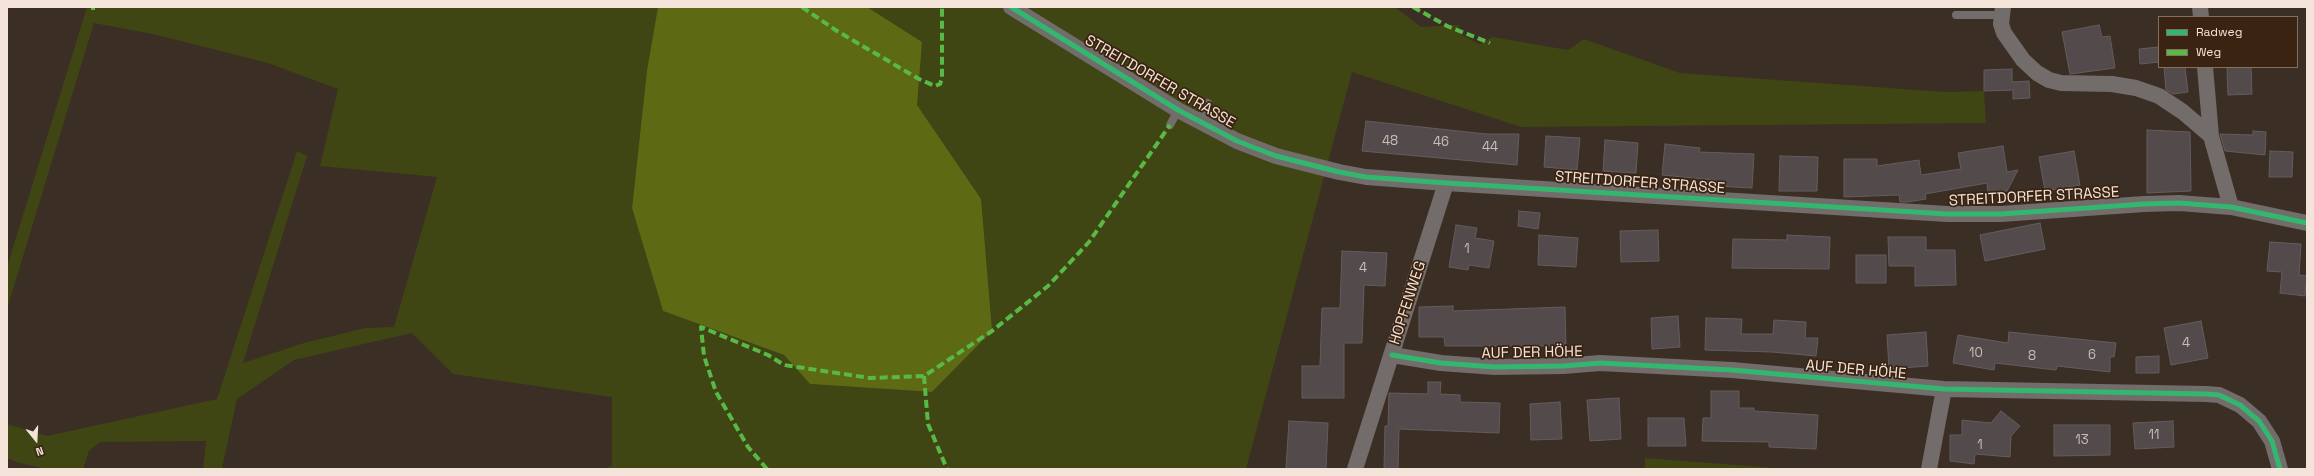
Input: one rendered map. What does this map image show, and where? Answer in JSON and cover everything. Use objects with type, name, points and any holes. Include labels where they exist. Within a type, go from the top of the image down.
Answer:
[{"type":"street","name":"STREITDORFER STRASSE","points":[[1011,7],[1178,110],[1236,141],[1276,156],[1314,167],[1366,177],[1446,184],[1947,214],[2001,214],[2179,203],[2231,207],[2307,223]]},
{"type":"street","points":[[2002,11],[2004,33],[2012,46],[2032,69],[2048,80],[2061,83],[2112,84],[2136,88],[2159,96],[2183,112],[2211,136]]},
{"type":"street","points":[[2205,68],[2211,136],[2231,207]]},
{"type":"street","name":"HOPFENWEG","points":[[1355,469],[1446,184]]},
{"type":"street","name":"AUF DER HÖHE","points":[[1392,355],[1441,363],[1495,367],[1564,366],[1600,363],[1678,367],[1944,389],[2219,396],[2240,405],[2259,421],[2272,441],[2280,469]]},
{"type":"street","points":[[1929,469],[1944,389]]},
{"type":"lane","points":[[1956,15],[2002,11]]},
{"type":"lane","points":[[1199,121],[1208,103]]},
{"type":"lane","points":[[1170,125],[1178,110]]},
{"type":"green space","points":[[87,7],[658,7],[647,70],[632,208],[663,311],[784,355],[810,384],[932,392],[992,331],[917,105],[867,7],[1395,7],[1421,27],[1459,25],[1458,33],[1479,44],[1493,37],[1568,50],[1584,39],[1680,73],[1945,92],[1984,91],[1986,123],[1521,127],[1352,72],[1246,469],[601,469],[612,466],[612,397],[453,374],[412,333],[294,360],[237,399],[222,469],[203,469],[206,441],[100,442],[89,451],[83,469],[48,469],[19,463],[7,458],[7,424],[47,436],[217,399],[297,151],[307,156],[243,363],[304,343],[365,328],[394,327],[437,177],[320,166],[338,89],[268,63],[157,35],[94,23],[7,309],[7,267]]},
{"type":"green space","points":[[658,7],[867,7],[922,42],[917,105],[981,199],[992,331],[932,392],[810,384],[784,355],[663,311],[632,208],[647,70]]},
{"type":"green space","points":[[1645,458],[1789,469],[1645,469]]},
{"type":"building","points":[[2099,25],[2102,37],[2110,36],[2115,68],[2070,74],[2062,32]]},
{"type":"building","points":[[2158,47],[2158,62],[2140,64],[2139,49]]},
{"type":"building","points":[[2164,68],[2185,68],[2188,92],[2173,94],[2166,90]]},
{"type":"building","points":[[2227,68],[2251,68],[2252,94],[2228,95]]},
{"type":"building","points":[[2012,69],[2012,82],[2029,81],[2030,98],[2013,99],[2013,90],[1984,91],[1984,70]]},
{"type":"building","points":[[1366,121],[1486,134],[1519,134],[1517,165],[1362,151]]},
{"type":"building","points":[[2147,130],[2190,132],[2191,191],[2147,193]]},
{"type":"building","points":[[2253,131],[2266,132],[2265,155],[2225,151],[2220,134],[2253,135]]},
{"type":"building","points":[[1546,136],[1580,138],[1577,170],[1544,167]]},
{"type":"building","points":[[1605,140],[1638,143],[1636,173],[1603,171]]},
{"type":"building","points":[[1665,144],[1700,148],[1699,152],[1754,154],[1752,188],[1715,186],[1715,180],[1662,175]]},
{"type":"building","points":[[2003,146],[2007,172],[2018,170],[2007,191],[1988,193],[1987,183],[1925,194],[1926,199],[1907,202],[1900,202],[1899,195],[1844,197],[1844,159],[1877,159],[1877,166],[1919,160],[1921,175],[1961,169],[1958,153]]},
{"type":"building","points":[[2074,151],[2080,185],[2045,191],[2039,157]]},
{"type":"building","points":[[2270,151],[2293,152],[2292,177],[2269,177]]},
{"type":"building","points":[[1780,156],[1818,157],[1817,191],[1779,191]]},
{"type":"building","points":[[1519,211],[1540,213],[1538,229],[1518,226]]},
{"type":"building","points":[[2040,223],[2045,249],[1985,261],[1980,235]]},
{"type":"building","points":[[1456,225],[1477,228],[1475,238],[1494,241],[1489,268],[1469,265],[1468,270],[1449,267]]},
{"type":"building","points":[[1658,230],[1659,261],[1621,262],[1620,231]]},
{"type":"building","points":[[1539,235],[1578,238],[1576,267],[1538,265]]},
{"type":"building","points":[[1787,235],[1830,237],[1829,269],[1732,268],[1733,239],[1787,240]]},
{"type":"building","points":[[1888,237],[1926,237],[1926,250],[1955,250],[1956,285],[1915,286],[1915,266],[1889,266]]},
{"type":"building","points":[[2270,242],[2301,244],[2299,275],[2307,276],[2305,296],[2280,293],[2282,272],[2267,271]]},
{"type":"building","points":[[1342,251],[1387,253],[1385,286],[1364,285],[1362,343],[1344,343],[1344,398],[1302,398],[1302,366],[1320,366],[1322,308],[1340,308]]},
{"type":"building","points":[[1856,255],[1886,255],[1886,283],[1856,283]]},
{"type":"building","points":[[1453,306],[1453,311],[1565,307],[1566,346],[1445,346],[1444,337],[1419,337],[1419,307]]},
{"type":"building","points":[[1678,316],[1680,347],[1652,349],[1651,318]]},
{"type":"building","points":[[1706,318],[1742,319],[1741,334],[1773,334],[1774,320],[1806,322],[1805,338],[1818,338],[1816,356],[1772,352],[1705,350]]},
{"type":"building","points":[[2201,321],[2208,358],[2171,365],[2164,328]]},
{"type":"building","points":[[1926,332],[1928,366],[1889,369],[1887,335]]},
{"type":"building","points":[[2009,332],[2116,343],[2114,357],[2110,357],[2110,372],[2057,366],[2056,370],[1995,363],[1994,370],[1953,363],[1958,335],[2008,343]]},
{"type":"building","points":[[2159,356],[2159,373],[2136,373],[2136,357]]},
{"type":"building","points":[[1428,382],[1441,382],[1440,394],[1460,395],[1460,402],[1500,403],[1499,433],[1399,429],[1398,469],[1384,469],[1385,426],[1388,426],[1389,393],[1428,394]]},
{"type":"building","points":[[1711,391],[1739,391],[1739,408],[1754,408],[1754,411],[1818,415],[1816,449],[1769,447],[1769,442],[1702,441],[1703,418],[1711,418]]},
{"type":"building","points":[[1619,398],[1621,439],[1590,441],[1587,400]]},
{"type":"building","points":[[1560,402],[1562,439],[1531,440],[1530,404]]},
{"type":"building","points":[[2001,411],[2020,426],[2011,436],[2010,457],[1975,454],[1974,464],[1950,461],[1950,435],[1962,435],[1962,420],[1991,423]]},
{"type":"building","points":[[1648,418],[1684,418],[1686,446],[1648,446]]},
{"type":"building","points":[[1289,421],[1328,423],[1326,469],[1286,469]]},
{"type":"building","points":[[2173,421],[2174,447],[2135,449],[2133,423]]},
{"type":"building","points":[[2054,425],[2110,425],[2110,455],[2054,456]]},
{"type":"marked path","points":[[802,7],[837,31],[919,79],[935,86],[940,84],[942,78],[942,7]]},
{"type":"marked path","points":[[1413,7],[1447,26],[1490,43]]},
{"type":"marked path","points":[[767,469],[748,447],[716,392],[704,356],[701,327],[768,355],[784,365],[870,378],[924,376],[992,331],[1048,286],[1089,242],[1170,125]]},
{"type":"marked path","points":[[924,376],[928,424],[947,469]]},
{"type":"cycle path","points":[[1011,7],[1178,110],[1237,141],[1276,156],[1339,172],[1366,177],[1947,214],[2001,214],[2179,203],[2231,207],[2307,223]]},
{"type":"cycle path","points":[[1392,355],[1441,363],[1495,367],[1563,366],[1600,363],[1732,370],[1944,389],[2219,395],[2240,405],[2259,421],[2272,441],[2280,469]]}]
